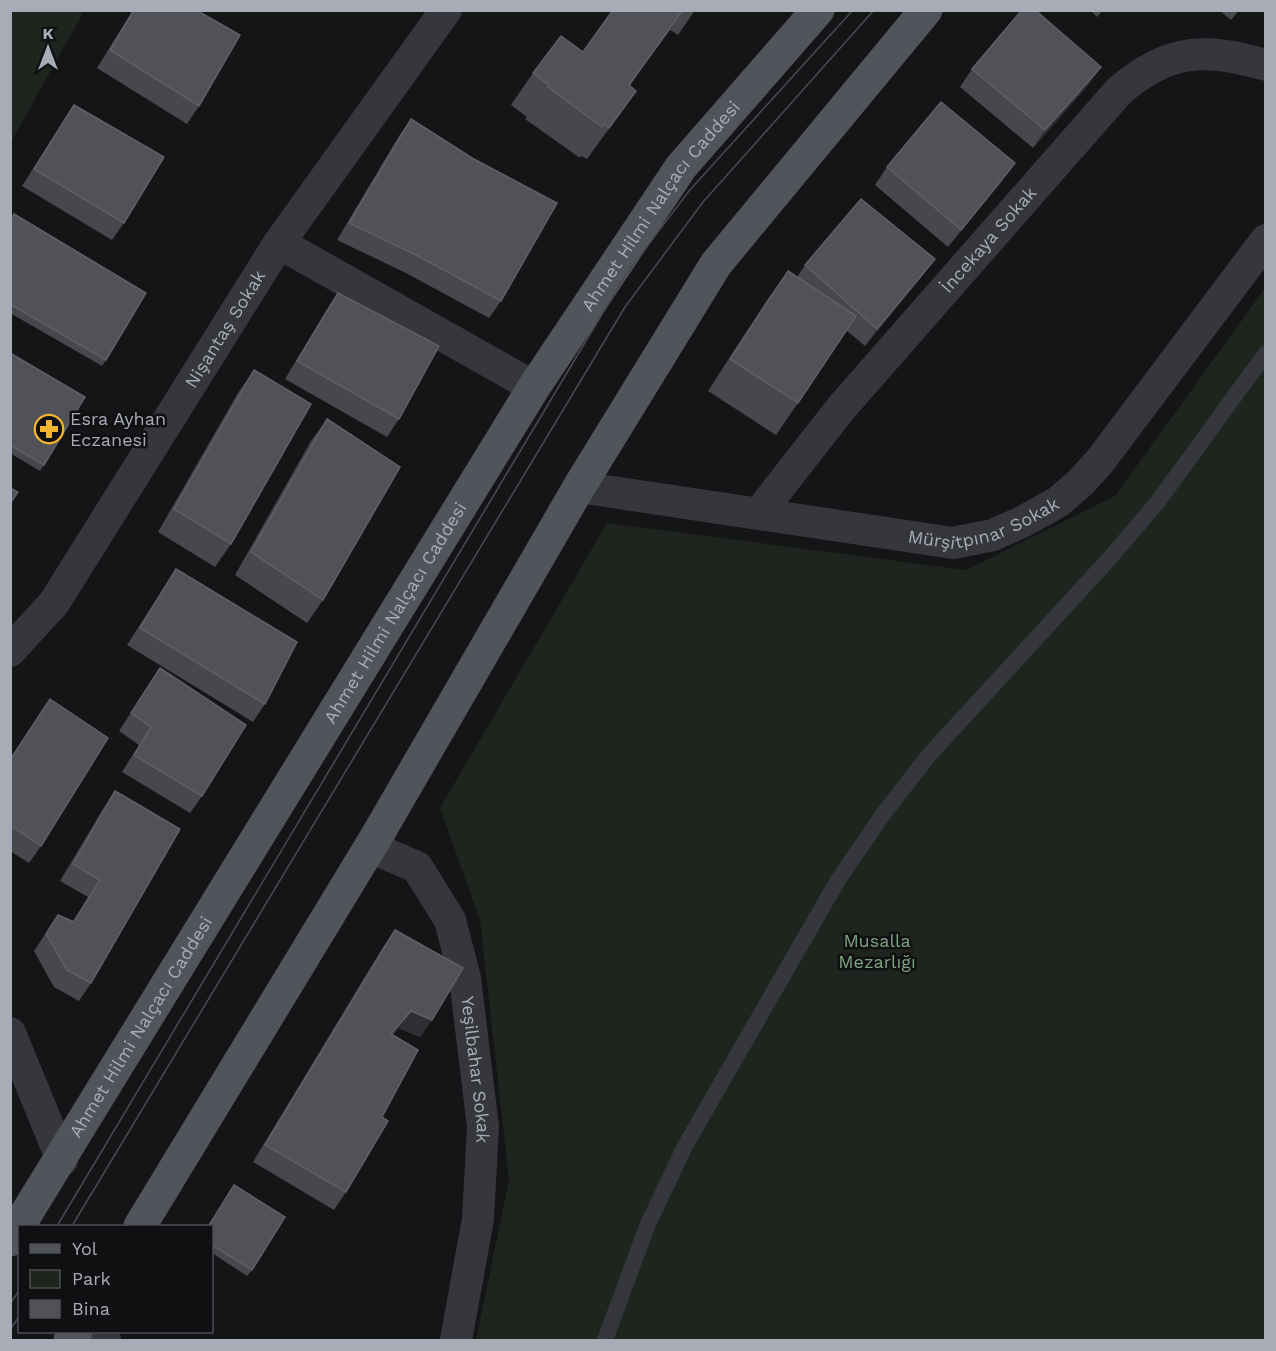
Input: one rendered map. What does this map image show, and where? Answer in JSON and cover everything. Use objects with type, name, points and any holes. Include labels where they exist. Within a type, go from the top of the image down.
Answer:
[{"type":"main road","name":"Ahmet Hilmi Nalçacı Caddesi","points":[[20,1225],[62,1160],[534,387],[681,167],[818,10]]},
{"type":"main road","points":[[141,1225],[378,834],[579,487],[716,264],[926,10]]},
{"type":"street","name":"Nişantaş Sokak","points":[[10,651],[54,603],[279,243],[446,10]]},
{"type":"street","name":"İncekaya Sokak","points":[[759,513],[842,407],[1119,91],[1141,72],[1169,58],[1202,55],[1240,58],[1266,65]]},
{"type":"street","name":"Mürşitpınar Sokak","points":[[579,487],[953,543],[993,535],[1058,502],[1100,461],[1266,240]]},
{"type":"street","points":[[279,243],[534,387]]},
{"type":"street","name":"Yeşilbahar Sokak","points":[[378,834],[379,851],[417,867],[450,920],[465,978],[483,1127],[478,1219],[452,1339]]},
{"type":"street","points":[[10,1033],[62,1160]]},
{"type":"lane","points":[[605,1341],[648,1224],[685,1146],[838,880],[884,813],[929,755],[1109,559],[1156,503],[1266,352]]},
{"type":"green space","points":[[10,11],[84,11],[11,142]]},
{"type":"green space","name":"Musalla Mezarlığı","points":[[1265,288],[1265,1340],[476,1340],[509,1180],[480,920],[440,808],[607,523],[966,570],[1115,496]]},
{"type":"building","points":[[134,10],[196,10],[240,35],[199,106],[110,50]]},
{"type":"building","points":[[613,10],[683,10],[629,85],[636,91],[609,128],[604,124],[602,127],[533,73],[561,36],[583,52]]},
{"type":"building","points":[[1022,10],[1035,10],[1101,67],[1045,130],[972,69]]},
{"type":"building","points":[[941,102],[1015,163],[961,230],[887,167]]},
{"type":"building","points":[[74,105],[164,157],[124,223],[34,169]]},
{"type":"building","points":[[411,119],[472,158],[557,203],[501,301],[418,256],[349,223]]},
{"type":"building","points":[[861,199],[935,259],[877,329],[805,265]]},
{"type":"building","points":[[14,214],[146,293],[106,360],[10,304],[10,221]]},
{"type":"building","points":[[788,271],[856,316],[798,403],[730,359]]},
{"type":"building","points":[[338,293],[439,346],[399,419],[297,361]]},
{"type":"building","points":[[10,353],[85,397],[44,465],[10,445]]},
{"type":"building","points":[[254,370],[311,404],[231,544],[174,509]]},
{"type":"building","points":[[327,419],[400,467],[323,600],[251,552]]},
{"type":"building","points":[[10,488],[18,492],[10,504]]},
{"type":"building","points":[[176,569],[297,642],[265,704],[140,628]]},
{"type":"building","points":[[160,668],[246,725],[202,796],[134,755],[151,727],[131,713]]},
{"type":"building","points":[[50,699],[108,738],[41,846],[10,825],[10,760]]},
{"type":"building","points":[[115,791],[180,829],[91,983],[67,970],[46,934],[58,915],[74,922],[100,880],[73,864]]},
{"type":"building","points":[[395,930],[463,968],[432,1020],[411,1011],[391,1034],[418,1050],[382,1117],[388,1121],[346,1192],[265,1145]]},
{"type":"building","points":[[234,1185],[285,1217],[252,1270],[213,1246],[213,1225],[209,1225]]},
{"type":"tram line","points":[[58,1225],[626,274],[689,191],[853,10]]},
{"type":"tram line","points":[[73,1225],[625,307],[703,202],[874,10]]},
{"type":"tram line","points":[[10,1304],[18,1292]]},
{"type":"tram line","points":[[10,1330],[18,1318]]},
{"type":"place","name":"Esra Ayhan Eczanesi","points":[[49,429]]}]
